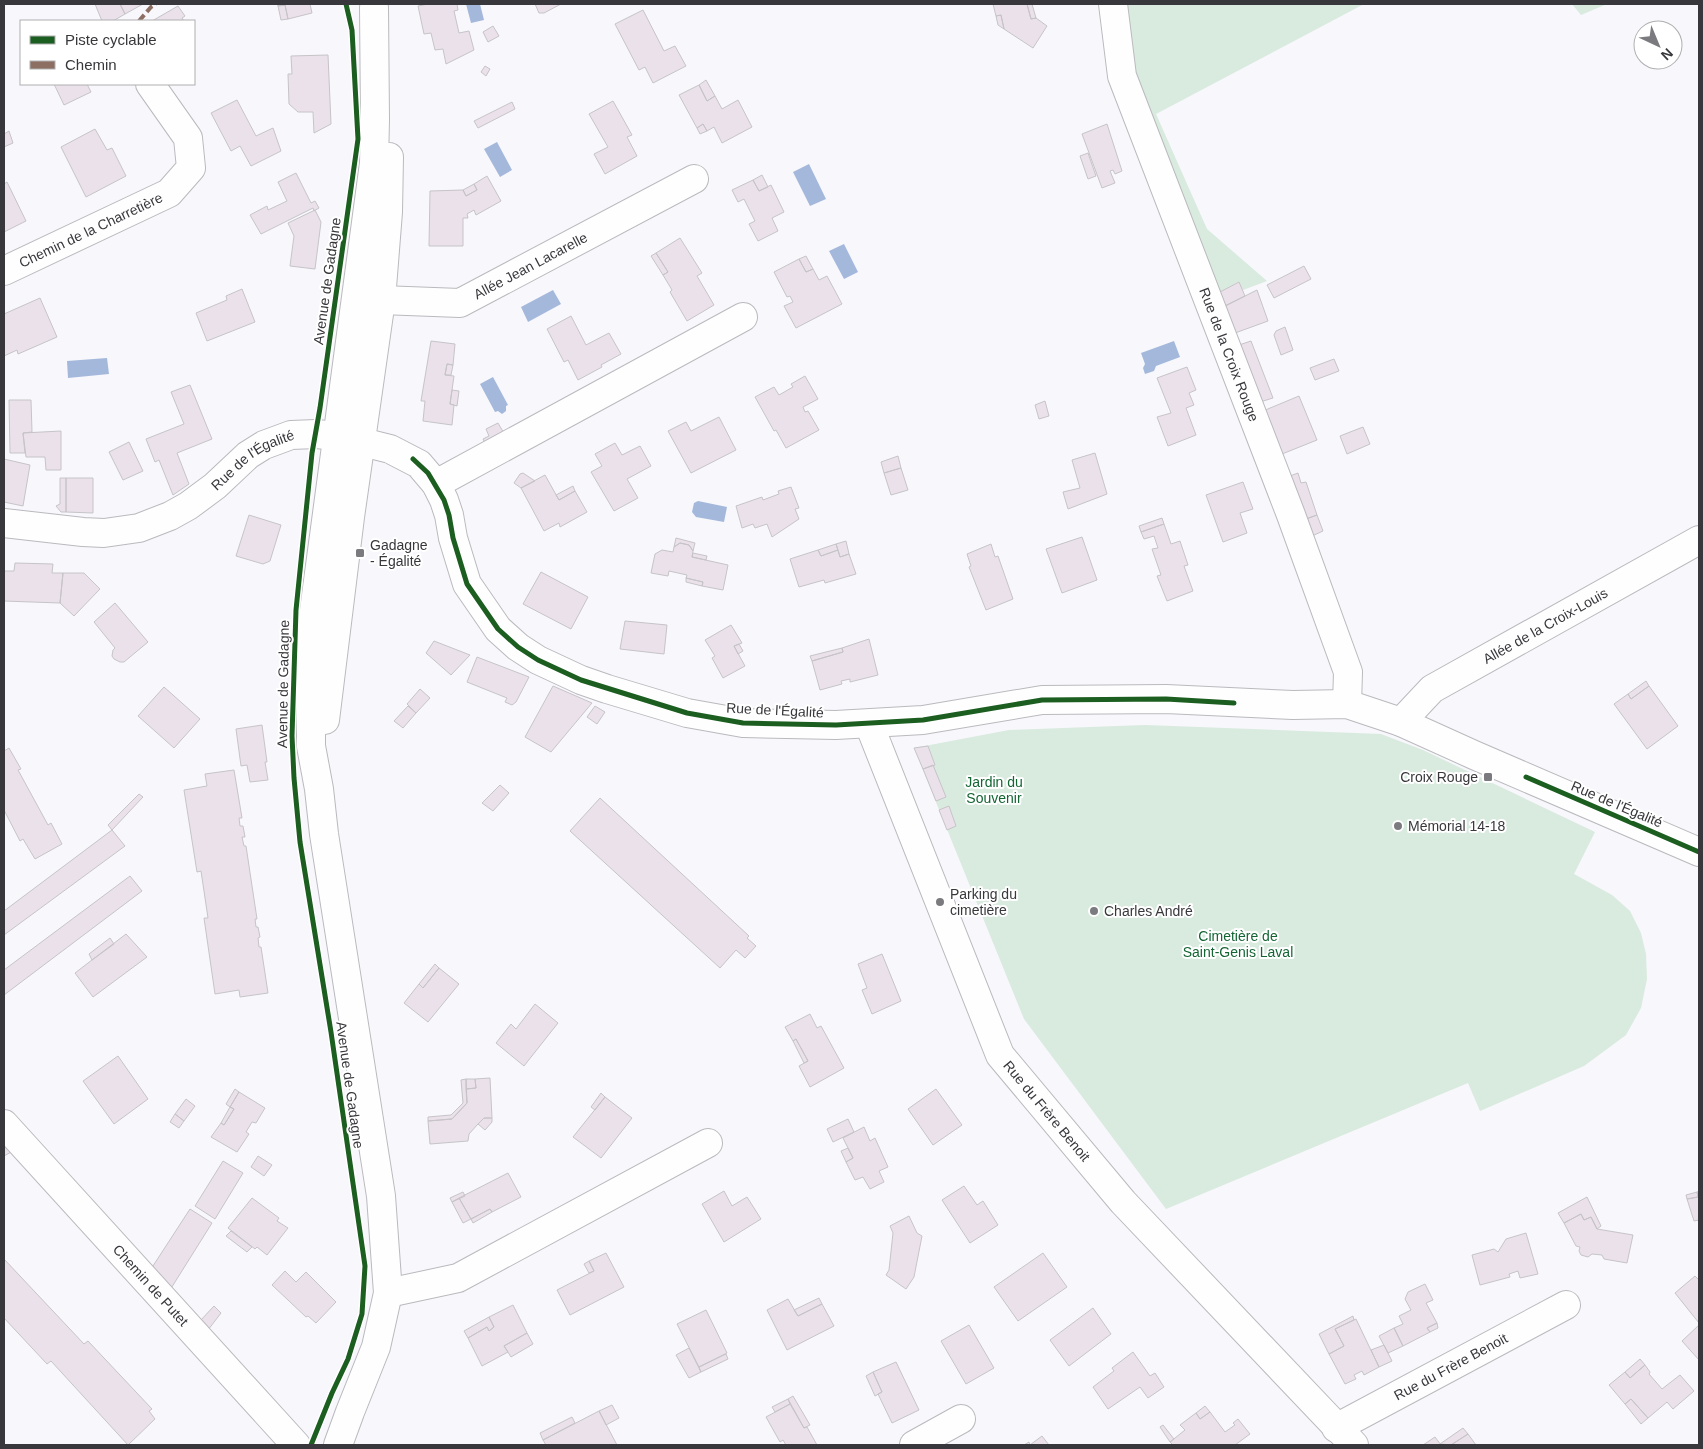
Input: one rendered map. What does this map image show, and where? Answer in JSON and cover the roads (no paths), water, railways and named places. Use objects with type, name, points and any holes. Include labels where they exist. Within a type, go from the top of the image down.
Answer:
[{"type":"street","name":"Rue de la Croix Rouge","points":[[1113,4],[1122,76],[1287,505],[1348,672],[1348,704]]},
{"type":"street","name":"Avenue de Gadagne","points":[[338,1445],[376,1347],[388,1293],[381,1196],[324,834],[319,789],[349,438],[368,298],[388,212],[389,77],[373,6]]},
{"type":"street","name":"Chemin de la Charretière","points":[[4,271],[169,193],[192,168],[188,138],[151,85]]},
{"type":"street","name":"Allée Jean Lacarelle","points":[[368,298],[460,303],[694,179]]},
{"type":"street","points":[[436,484],[743,317]]},
{"type":"street","name":"Rue de l'Égalité","points":[[4,523],[104,533],[138,528],[170,516],[188,506],[215,486],[248,454],[264,444],[290,435],[316,434],[349,438],[390,449],[419,464],[436,484],[444,500],[467,584],[498,629],[518,647],[538,660],[581,680],[687,712],[743,723],[836,725],[923,720],[1042,700],[1166,699],[1283,704],[1348,704],[1401,722],[1699,852]]},
{"type":"street","name":"Allée de la Croix-Louis","points":[[1401,722],[1432,689],[1699,540]]},
{"type":"street","name":"Rue du Frère Benoit","points":[[869,724],[1000,1056],[1123,1202],[1345,1437],[1566,1305]]},
{"type":"street","name":"Chemin de Putet","points":[[4,1124],[296,1445]]},
{"type":"street","points":[[388,1293],[458,1278],[708,1143]]},
{"type":"street","points":[[930,1442],[961,1419]]},
{"type":"water","points":[[466,4],[480,4],[484,20],[471,23]]},
{"type":"water","points":[[497,142],[512,170],[500,177],[484,149]]},
{"type":"water","points":[[809,164],[826,199],[810,206],[793,172]]},
{"type":"water","points":[[844,244],[858,272],[844,279],[829,251]]},
{"type":"water","points":[[553,290],[561,304],[528,322],[521,307]]},
{"type":"water","points":[[1174,341],[1180,357],[1156,366],[1154,371],[1145,374],[1143,368],[1145,364],[1141,353]]},
{"type":"water","points":[[107,358],[109,374],[68,378],[67,361]]},
{"type":"water","points":[[493,377],[508,405],[506,406],[506,411],[502,414],[498,411],[495,412],[480,384]]},
{"type":"water","points":[[698,501],[727,507],[724,522],[696,517],[692,512],[694,503]]},
{"type":"place","name":"Gadagne - Égalité","points":[[360,553]]},
{"type":"place","name":"Croix Rouge","points":[[1488,777]]},
{"type":"place","name":"Mémorial 14-18","points":[[1398,826]]},
{"type":"place","name":"Parking du cimetière","points":[[940,902]]},
{"type":"place","name":"Charles André","points":[[1094,911]]},
{"type":"park label","name":"Jardin du Souvenir","points":[[994,790]]},
{"type":"park label","name":"Cimetière de Saint-Genis Laval","points":[[1238,944]]}]
